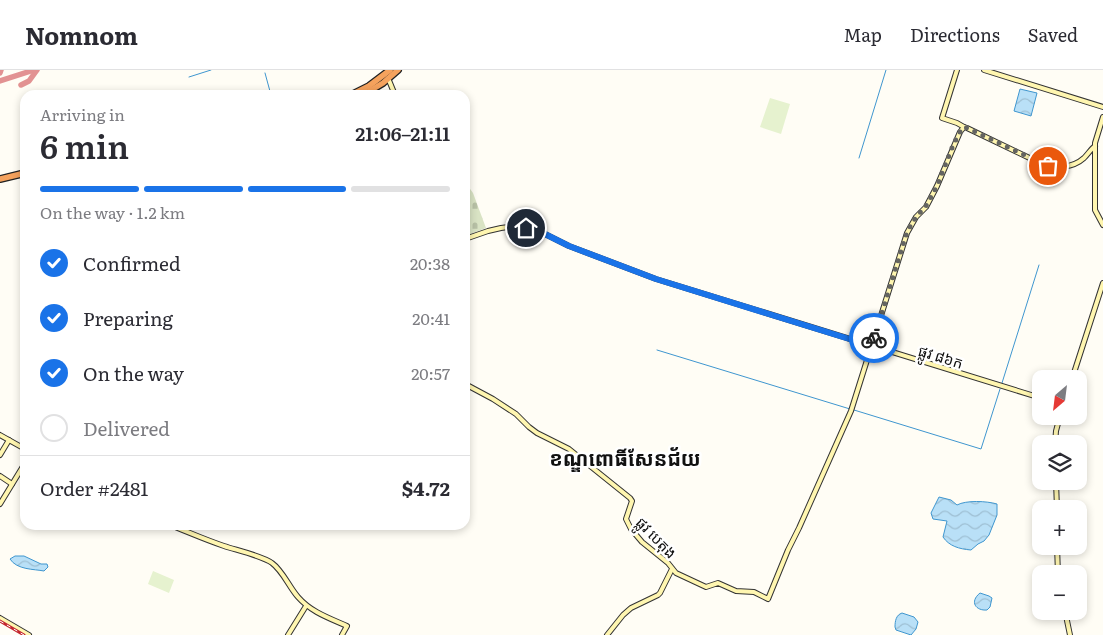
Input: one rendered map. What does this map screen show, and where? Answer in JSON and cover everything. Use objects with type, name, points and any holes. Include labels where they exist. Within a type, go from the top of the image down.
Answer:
[{"type":"highway","points":[[369,90],[386,77],[390,70]]},
{"type":"highway","points":[[361,90],[398,70]]},
{"type":"highway","points":[[0,179],[20,174]]},
{"type":"street","points":[[957,70],[942,118],[984,135],[1042,164],[1052,167],[1078,162],[1095,146]]},
{"type":"street","points":[[984,70],[1103,107]]},
{"type":"street","points":[[386,77],[392,90]]},
{"type":"street","points":[[1103,117],[1095,146],[1095,207],[1103,225]]},
{"type":"street","points":[[872,346],[907,232],[916,217],[926,206],[937,186],[957,138],[964,127]]},
{"type":"street","name":"ផ្លូវ ៨៦ក","points":[[470,237],[488,231],[516,226],[541,232],[569,246],[656,279],[1032,395]]},
{"type":"street","points":[[1075,370],[1103,283]]},
{"type":"street","name":"ផ្លូវ បេតុង","points":[[470,387],[516,414],[537,433],[569,449],[630,498],[632,501],[626,521],[631,529],[642,542],[668,563],[679,576],[704,586],[708,587],[718,583],[736,591],[754,592],[768,599],[788,550],[852,410],[872,346]]},
{"type":"street","points":[[0,435],[20,446]]},
{"type":"street","points":[[0,455],[9,440]]},
{"type":"street","points":[[0,504],[20,471]]},
{"type":"street","points":[[0,476],[12,484]]},
{"type":"street","points":[[183,530],[268,561],[276,568],[306,606],[347,626],[342,635]]},
{"type":"street","points":[[608,635],[631,608],[660,593],[672,568]]},
{"type":"street","points":[[288,635],[306,606]]},
{"type":"street","points":[[0,618],[29,635]]},
{"type":"street","points":[[1067,620],[1070,635]]},
{"type":"green space","points":[[770,98],[790,104],[781,134],[760,127]]},
{"type":"green space","points":[[470,189],[473,193],[486,228],[470,234]]},
{"type":"green space","points":[[153,571],[174,580],[169,593],[148,584]]},
{"type":"water","points":[[1020,89],[1037,93],[1031,116],[1014,111]]},
{"type":"water","points":[[939,497],[951,500],[957,505],[966,502],[997,504],[997,515],[989,535],[984,541],[971,550],[962,549],[948,543],[943,537],[947,521],[933,519],[931,513]]},
{"type":"water","points":[[15,556],[24,556],[41,564],[47,564],[48,567],[44,571],[21,567],[10,559]]},
{"type":"water","points":[[980,593],[992,598],[990,607],[987,610],[980,609],[974,603]]},
{"type":"water","points":[[902,613],[914,617],[918,622],[916,629],[911,635],[896,630],[896,618]]},
{"type":"waterway","points":[[189,77],[211,70]]},
{"type":"waterway","points":[[859,158],[886,70]]},
{"type":"waterway","points":[[265,73],[270,90]]},
{"type":"waterway","points":[[1002,383],[1039,265]]},
{"type":"waterway","points":[[657,350],[850,409]]},
{"type":"waterway","points":[[854,410],[981,449],[1000,389]]},
{"type":"taxiway","points":[[0,81],[34,70]]},
{"type":"taxiway","points":[[21,85],[29,81],[37,70]]},
{"type":"railway","points":[[0,621],[24,635]]},
{"type":"way so far","points":[[874,338],[907,232],[916,217],[926,206],[937,186],[954,143],[964,127],[1048,166]]},
{"type":"district","name":"ខណ្ឌពោធិ៍សែនជ័យ","points":[[625,457]]},
{"type":"route","points":[[526,228],[541,232],[569,246],[619,266],[674,285],[872,346],[874,338]]}]
